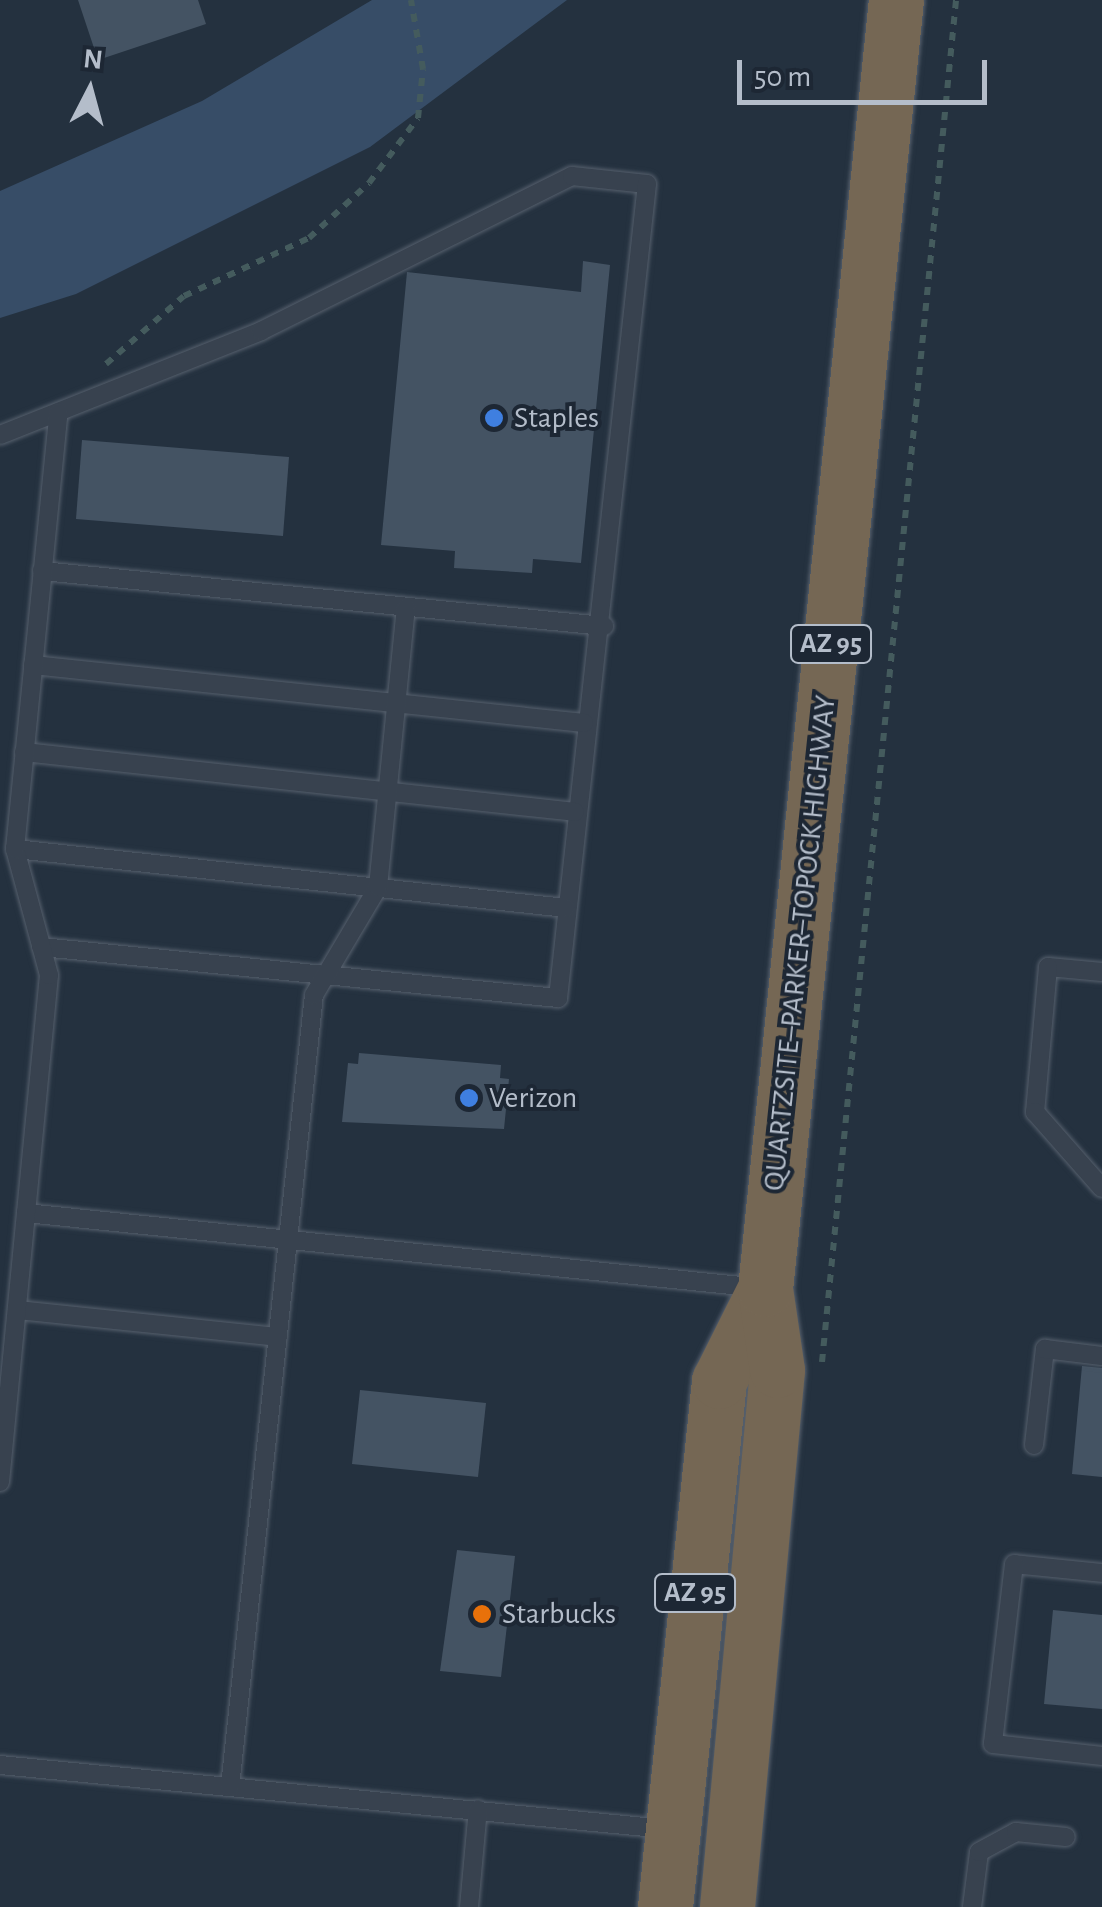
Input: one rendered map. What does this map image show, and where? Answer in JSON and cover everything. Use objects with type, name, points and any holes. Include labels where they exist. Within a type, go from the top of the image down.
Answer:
[{"type":"highway","name":"QUARTZSITE–PARKER–TOPOCK HIGHWAY","points":[[727,1907],[777,1370],[766,1289],[896,0]]},
{"type":"highway","name":"QUARTZSITE–PARKER–TOPOCK HIGHWAY","points":[[664,1907],[720,1381],[766,1289]]},
{"type":"lane","points":[[0,435],[261,331],[572,176],[648,184],[604,626],[584,722],[558,998],[42,947]]},
{"type":"lane","points":[[0,1482],[49,975],[14,850],[59,412]]},
{"type":"lane","points":[[42,571],[604,626]]},
{"type":"lane","points":[[230,1786],[314,995],[378,887],[406,606]]},
{"type":"lane","points":[[33,665],[584,722]]},
{"type":"lane","points":[[24,752],[576,812]]},
{"type":"lane","points":[[14,850],[566,908]]},
{"type":"lane","points":[[1102,972],[1048,968],[1035,1112],[1102,1188]]},
{"type":"lane","points":[[26,1213],[766,1289]]},
{"type":"lane","points":[[17,1310],[278,1336]]},
{"type":"lane","points":[[1034,1445],[1045,1349],[1102,1356]]},
{"type":"lane","points":[[1102,1573],[1014,1564],[993,1744],[1102,1756]]},
{"type":"lane","points":[[0,1765],[672,1829]]},
{"type":"lane","points":[[469,1907],[478,1809]]},
{"type":"lane","points":[[972,1907],[980,1852],[1016,1832],[1066,1837]]},
{"type":"path","points":[[59,412],[184,296],[309,238],[369,183],[418,118],[423,69],[411,0]]},
{"type":"path","points":[[821,1371],[956,0]]},
{"type":"water","points":[[372,0],[567,0],[370,147],[76,294],[0,318],[0,191],[202,101]]},
{"type":"building","points":[[78,0],[198,0],[206,24],[98,60]]},
{"type":"building","name":"Staples","points":[[583,261],[610,265],[581,563],[533,559],[532,573],[454,568],[455,551],[381,545],[407,272],[581,292]]},
{"type":"building","points":[[82,440],[289,457],[283,536],[76,519]]},
{"type":"building","points":[[359,1053],[501,1065],[500,1078],[509,1079],[504,1129],[342,1122],[348,1063],[358,1064]]},
{"type":"building","points":[[1082,1366],[1102,1368],[1102,1477],[1072,1474]]},
{"type":"building","points":[[360,1390],[486,1403],[478,1477],[352,1464]]},
{"type":"building","name":"Starbucks","points":[[457,1550],[515,1556],[501,1677],[440,1671]]},
{"type":"building","points":[[1053,1610],[1102,1615],[1102,1709],[1044,1704]]},
{"type":"place","name":"Staples","points":[[494,418]]},
{"type":"place","name":"Verizon","points":[[469,1098]]},
{"type":"place","name":"Starbucks","points":[[482,1614]]}]
